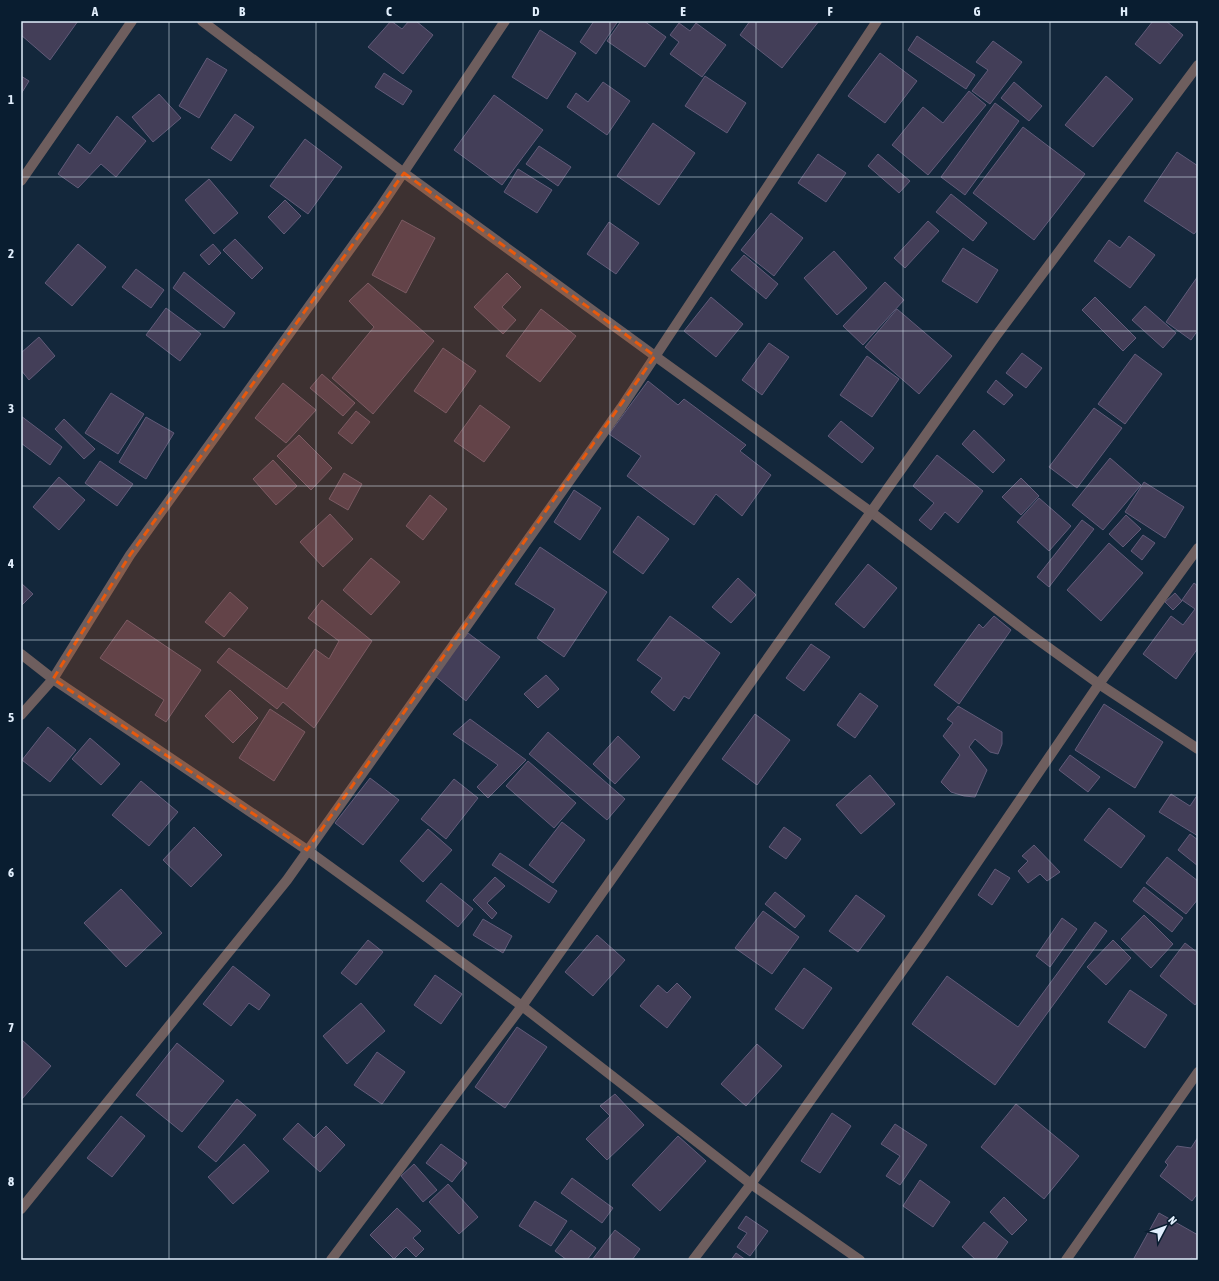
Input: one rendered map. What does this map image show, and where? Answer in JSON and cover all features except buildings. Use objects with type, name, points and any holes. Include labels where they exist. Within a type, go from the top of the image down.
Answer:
[{"type":"street","points":[[21,180],[132,21]]},
{"type":"street","points":[[202,21],[404,173],[871,512],[1027,632],[1099,684],[1198,749]]},
{"type":"street","points":[[21,715],[53,679],[130,555],[379,210],[505,21]]},
{"type":"street","points":[[21,1208],[282,886],[612,421],[877,21]]},
{"type":"street","points":[[331,1260],[522,1006],[996,336],[1198,65]]},
{"type":"street","points":[[693,1260],[751,1184],[927,936],[1099,684],[1198,548]]},
{"type":"street","points":[[21,654],[53,679],[307,850],[522,1006],[751,1184],[860,1260]]},
{"type":"street","points":[[1066,1260],[1198,1072]]},
{"type":"highlighted area","points":[[404,173],[655,356],[307,850],[53,679],[130,555]]}]
